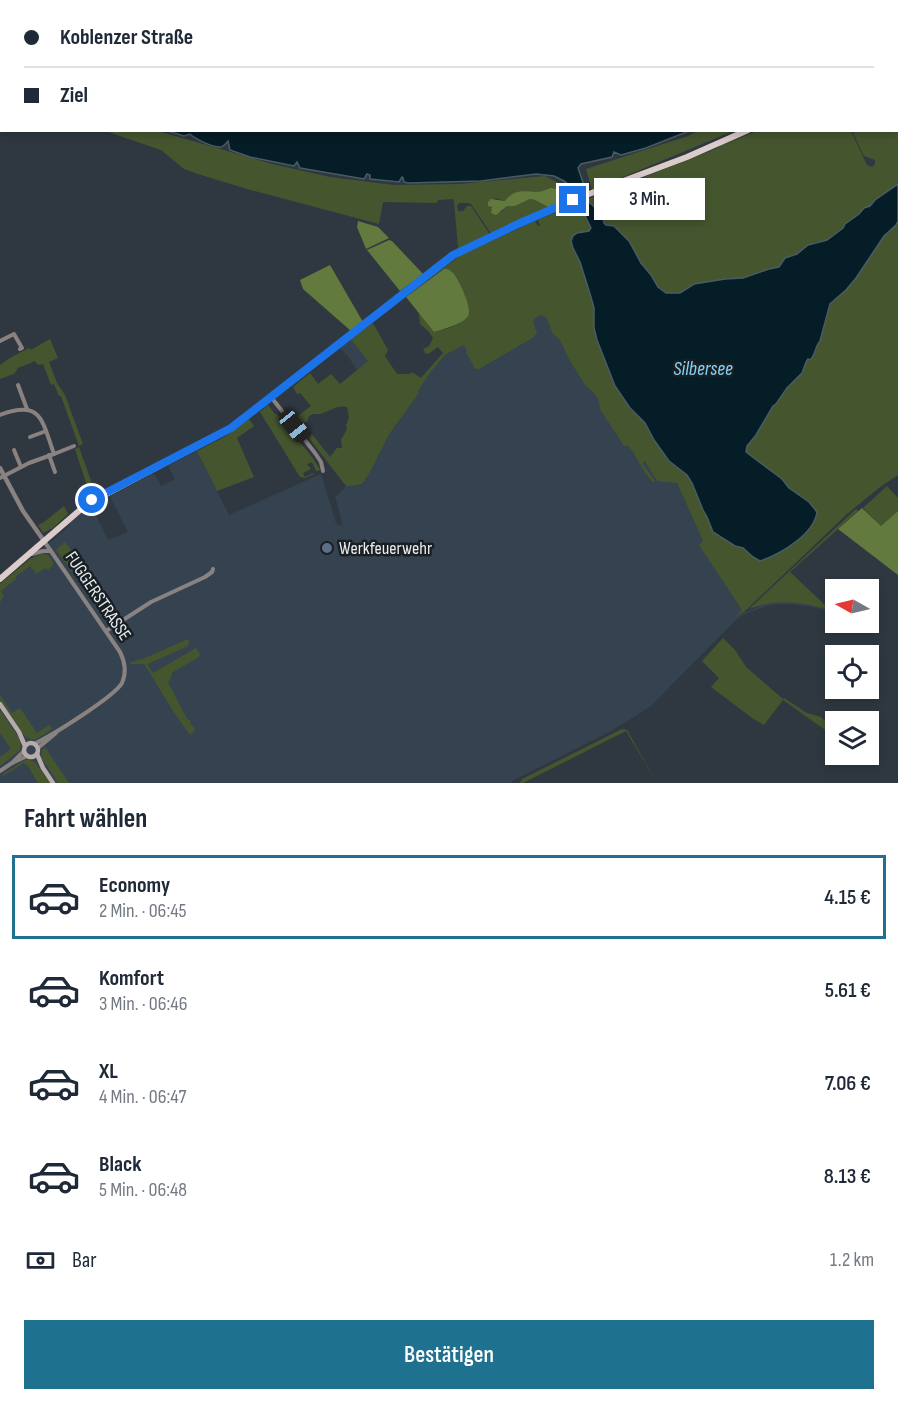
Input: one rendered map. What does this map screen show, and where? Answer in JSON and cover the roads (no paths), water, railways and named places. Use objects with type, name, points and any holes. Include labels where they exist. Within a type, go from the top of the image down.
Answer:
[{"type":"main road","points":[[0,579],[87,504],[225,432],[449,258],[573,200],[679,160],[743,132]]},
{"type":"main road","points":[[0,705],[22,734],[53,783]]},
{"type":"street","points":[[0,341],[14,334],[22,348],[20,349]]},
{"type":"street","points":[[18,385],[27,409],[39,417],[45,431],[55,472]]},
{"type":"street","points":[[271,398],[315,453],[321,462],[323,471]]},
{"type":"street","points":[[0,415],[27,409]]},
{"type":"street","points":[[30,437],[45,431]]},
{"type":"street","points":[[2,477],[74,446]]},
{"type":"street","points":[[14,450],[21,467]]},
{"type":"street","points":[[0,468],[2,477],[44,540]]},
{"type":"street","name":"FUGGERSTRASSE","points":[[0,771],[112,693],[123,680],[125,670],[123,658],[44,540]]},
{"type":"street","name":"FUGGERSTRASSE","points":[[26,557],[43,551],[52,551]]},
{"type":"street","points":[[106,631],[152,602],[205,577],[213,569]]},
{"type":"water","name":"Silbersee","points":[[171,132],[686,132],[621,155],[614,152],[612,157],[581,164],[578,168],[590,203],[602,214],[604,223],[614,226],[629,241],[658,287],[666,293],[680,293],[694,284],[743,278],[779,267],[785,258],[797,254],[808,245],[827,240],[864,208],[870,206],[898,184],[898,221],[896,225],[884,236],[846,290],[830,304],[820,341],[813,356],[806,362],[802,373],[773,406],[747,446],[746,452],[809,502],[817,512],[815,520],[804,535],[788,548],[760,561],[743,548],[735,546],[713,532],[687,475],[669,461],[645,423],[630,408],[615,386],[597,340],[594,328],[594,308],[571,241],[577,233],[589,231],[591,228],[578,192],[564,181],[554,176],[536,174],[481,181],[408,183],[404,182],[402,177],[399,182],[370,179],[370,175],[367,174],[364,179],[300,168],[297,162],[294,166],[250,157],[230,150],[228,141],[223,146],[217,147],[190,134],[184,136]]},
{"type":"place","name":"Werkfeuerwehr","points":[[327,548]]}]
